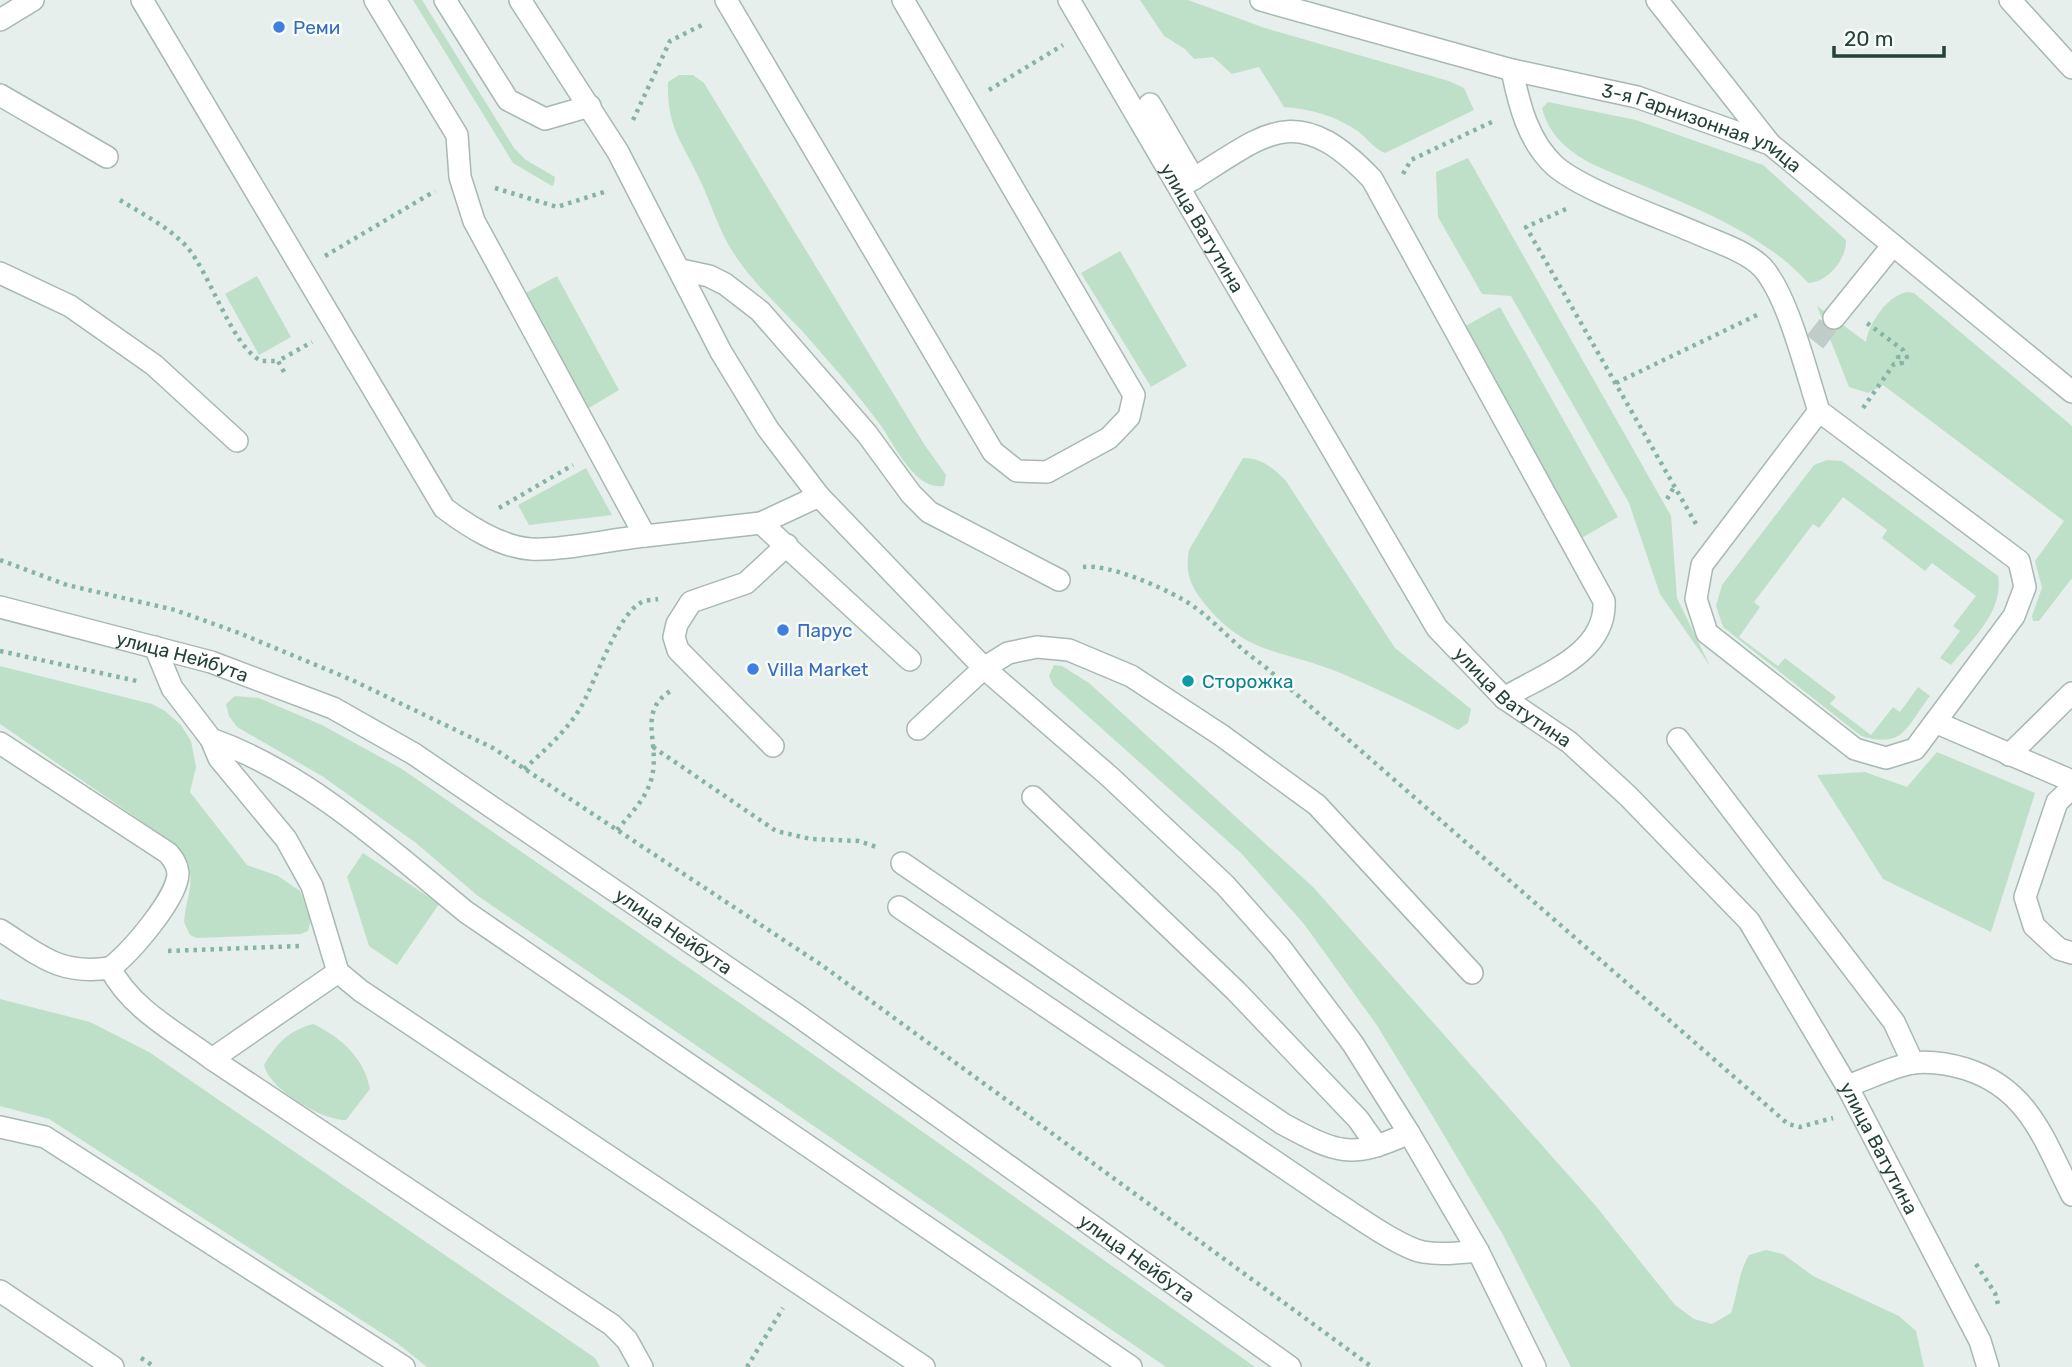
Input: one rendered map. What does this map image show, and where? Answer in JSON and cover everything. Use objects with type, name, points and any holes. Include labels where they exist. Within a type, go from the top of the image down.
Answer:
[{"type":"street","points":[[0,20],[33,0]]},
{"type":"street","points":[[142,0],[444,508],[468,526],[509,544],[531,549],[761,523],[819,496]]},
{"type":"street","points":[[375,0],[457,135],[460,177],[474,221],[645,536]]},
{"type":"street","points":[[445,0],[508,100],[545,119],[590,106]]},
{"type":"street","points":[[520,0],[618,152],[721,352],[768,429],[819,496],[984,668],[1110,777],[1225,885],[1280,947],[1353,1044],[1409,1133],[1478,1251],[1535,1367]]},
{"type":"street","points":[[726,0],[993,452],[1017,471],[1046,472],[1109,438],[1129,417],[1134,395],[903,0]]},
{"type":"street","name":"улица Ватутина","points":[[1069,0],[1187,183],[1437,628],[1504,698],[1569,742],[1628,796],[1749,921],[1860,1110],[1980,1340],[1988,1367]]},
{"type":"street","name":"3-я Гарнизонная улица","points":[[1261,0],[1512,70],[1637,97],[1770,144],[2072,392]]},
{"type":"street","points":[[1657,0],[1770,144]]},
{"type":"street","points":[[2011,0],[2072,68]]},
{"type":"street","points":[[1512,70],[1520,108],[1531,135],[1555,166],[1583,183],[1734,250],[1761,266],[1777,288],[1819,411],[2019,561],[2025,587],[2014,617],[1915,749],[1886,758],[1856,749],[1707,633],[1696,599],[1702,565],[1819,411]]},
{"type":"street","points":[[0,95],[107,157]]},
{"type":"street","points":[[1150,104],[1187,183],[1275,131],[1309,132],[1343,149],[1372,179],[1604,601],[1604,615],[1595,636],[1584,651],[1504,698]]},
{"type":"street","points":[[1839,312],[1892,245]]},
{"type":"street","points":[[681,270],[709,276],[725,284],[760,311],[867,434],[911,494],[929,512],[1054,577]]},
{"type":"street","points":[[0,272],[70,306],[143,358],[237,441]]},
{"type":"street","points":[[761,523],[910,660]]},
{"type":"street","points":[[774,746],[678,650],[674,636],[677,624],[691,602],[746,583],[787,545]]},
{"type":"street","name":"улица Нейбута","points":[[0,607],[211,662],[333,708],[414,754],[808,1023],[1290,1367]]},
{"type":"street","points":[[155,647],[172,688],[211,739],[219,758],[286,839],[312,886],[332,944],[338,972],[361,991],[924,1367]]},
{"type":"street","points":[[918,729],[984,668],[1008,653],[1037,647],[1069,650],[1131,676],[1221,735],[1317,805],[1472,973]]},
{"type":"street","points":[[2009,755],[2072,694]]},
{"type":"street","points":[[1935,722],[2072,781]]},
{"type":"street","points":[[211,739],[251,753],[311,792],[406,860],[466,912],[1131,1367]]},
{"type":"street","points":[[1678,740],[1894,1022],[1913,1063]]},
{"type":"street","points":[[0,743],[168,853],[176,863],[178,875],[169,895],[131,952],[110,968],[70,970],[45,959],[0,930]]},
{"type":"street","points":[[2072,788],[2057,802],[2025,897],[2034,926],[2059,949],[2072,953]]},
{"type":"street","points":[[1033,797],[1236,991],[1357,1119],[1377,1146]]},
{"type":"street","points":[[902,863],[1283,1124],[1332,1149],[1345,1152],[1377,1146],[1409,1133]]},
{"type":"street","points":[[899,907],[1385,1233],[1419,1251],[1447,1255],[1478,1251]]},
{"type":"street","points":[[110,968],[119,985],[136,1004],[212,1059],[612,1325],[627,1340],[642,1367]]},
{"type":"street","points":[[212,1059],[338,972]]},
{"type":"street","points":[[1847,1086],[1913,1063],[1949,1064],[1985,1075],[2004,1086],[2031,1118],[2072,1195]]},
{"type":"street","points":[[0,1127],[45,1137],[404,1367]]},
{"type":"street","points":[[0,1291],[113,1367]]},
{"type":"path","points":[[618,152],[670,41],[692,28]]},
{"type":"path","points":[[965,105],[1087,30]]},
{"type":"path","points":[[1411,160],[1496,120],[1501,130]]},
{"type":"path","points":[[460,177],[556,207],[572,203]]},
{"type":"path","points":[[120,200],[175,236],[188,249],[245,346],[261,361],[278,361],[315,341],[319,348]]},
{"type":"path","points":[[1559,202],[1575,211]]},
{"type":"path","points":[[302,270],[412,204]]},
{"type":"path","points":[[1568,208],[1526,227],[1712,552]]},
{"type":"path","points":[[1754,306],[1763,327]]},
{"type":"path","points":[[1839,312],[1903,350],[1907,357],[1898,357],[1902,363],[1894,364],[1846,431]]},
{"type":"path","points":[[1616,383],[1758,314]]},
{"type":"path","points":[[278,361],[284,372]]},
{"type":"path","points":[[468,526],[598,451]]},
{"type":"path","points":[[1667,499],[1674,487]]},
{"type":"path","points":[[0,560],[67,585],[175,610],[239,633],[352,680],[493,748],[823,967],[1372,1367]]},
{"type":"path","points":[[1054,577],[1091,566],[1120,573],[1183,599],[1243,652],[1263,665],[1788,1124],[1800,1127],[1860,1110]]},
{"type":"path","points":[[524,769],[566,728],[582,705],[606,652],[627,617],[641,602],[663,598],[691,602]]},
{"type":"path","points":[[0,651],[172,688]]},
{"type":"path","points":[[617,830],[646,795],[653,771],[650,718],[658,699],[702,674]]},
{"type":"path","points":[[653,747],[776,831],[811,839],[859,841],[883,849],[902,863]]},
{"type":"path","points":[[190,950],[332,944]]},
{"type":"path","points":[[747,1367],[798,1283]]},
{"type":"green space","points":[[413,0],[422,0],[514,148],[526,160],[555,177],[552,186],[513,163]]},
{"type":"green space","points":[[1140,0],[1188,0],[1265,28],[1449,81],[1464,88],[1474,110],[1385,153],[1342,122],[1313,112],[1284,107],[1259,67],[1232,74],[1213,57],[1194,59],[1185,49],[1164,36]]},
{"type":"green space","points":[[679,75],[693,75],[704,83],[924,444],[946,475],[944,486],[933,486],[914,474],[852,389],[736,257],[672,121],[668,82]]},
{"type":"green space","points":[[1548,102],[1636,120],[1763,165],[1846,240],[1843,255],[1829,274],[1808,283],[1787,262],[1735,228],[1676,199],[1590,163],[1574,153],[1560,141],[1549,126],[1542,108]]},
{"type":"green space","points":[[1468,158],[1671,516],[1677,598],[1710,666],[1660,594],[1629,503],[1511,296],[1482,294],[1438,217],[1436,172]]},
{"type":"green space","points":[[1120,251],[1187,366],[1151,387],[1081,273]]},
{"type":"green space","points":[[257,276],[291,337],[259,355],[225,294]]},
{"type":"green space","points":[[557,276],[619,390],[584,411],[522,295]]},
{"type":"green space","points":[[1907,292],[1914,293],[2072,426],[2072,578],[2039,621],[2033,621],[2032,616],[2042,588],[2035,561],[2064,521],[1883,385],[1868,393],[1849,387],[1817,306],[1866,342],[1880,311],[1893,299]]},
{"type":"green space","points":[[1500,307],[1618,517],[1578,540],[1460,329]]},
{"type":"green space","points":[[1243,458],[1267,465],[1286,481],[1395,648],[1471,709],[1468,723],[1458,730],[1343,674],[1252,643],[1220,621],[1204,603],[1190,578],[1189,550]]},
{"type":"green space","points":[[1827,460],[1842,461],[1998,576],[1999,589],[1991,613],[1977,635],[1951,665],[1940,658],[1960,631],[1953,626],[1976,596],[1932,563],[1925,571],[1882,538],[1887,530],[1843,497],[1819,528],[1813,524],[1754,602],[1760,607],[1739,637],[1778,666],[1785,658],[1836,697],[1830,704],[1871,735],[1893,707],[1900,712],[1918,687],[1930,696],[1909,726],[1887,740],[1861,736],[1723,627],[1716,606],[1722,585],[1814,465]]},
{"type":"green space","points":[[586,468],[612,515],[529,525],[518,505]]},
{"type":"green space","points":[[1054,665],[1062,666],[1089,683],[1313,887],[1595,1205],[1675,1305],[1694,1319],[1712,1324],[1731,1313],[1749,1255],[1766,1250],[1783,1254],[1813,1276],[1899,1316],[1916,1331],[1924,1367],[1571,1367],[1503,1235],[1432,1115],[1376,1024],[1304,924],[1241,853],[1053,685],[1049,676]]},
{"type":"green space","points":[[0,666],[152,704],[165,711],[181,725],[191,741],[196,767],[190,792],[247,865],[278,876],[300,891],[311,919],[308,931],[301,934],[197,938],[190,935],[184,922],[190,876],[184,857],[176,845],[0,724]]},
{"type":"green space","points":[[235,696],[259,698],[322,725],[402,769],[783,1033],[1255,1367],[1166,1367],[478,896],[416,843],[322,776],[237,727],[229,716],[226,704]]},
{"type":"green space","points":[[1937,752],[2035,793],[1991,932],[1883,879],[1817,775],[1865,772],[1907,787]]},
{"type":"green space","points":[[363,853],[439,904],[397,965],[369,946],[347,877]]},
{"type":"green space","points":[[0,999],[90,1022],[149,1052],[595,1358],[600,1367],[427,1367],[397,1343],[49,1119],[0,1106]]},
{"type":"green space","points":[[313,1024],[333,1035],[350,1050],[367,1078],[370,1089],[346,1120],[324,1115],[298,1102],[276,1084],[264,1065],[284,1039]]},
{"type":"tunnel","points":[[1815,342],[1834,318]]},
{"type":"place","name":"Реми","points":[[279,27]]},
{"type":"place","name":"Парус","points":[[783,630]]},
{"type":"place","name":"Villa Market","points":[[753,669]]},
{"type":"place","name":"Сторожка","points":[[1188,681]]}]
